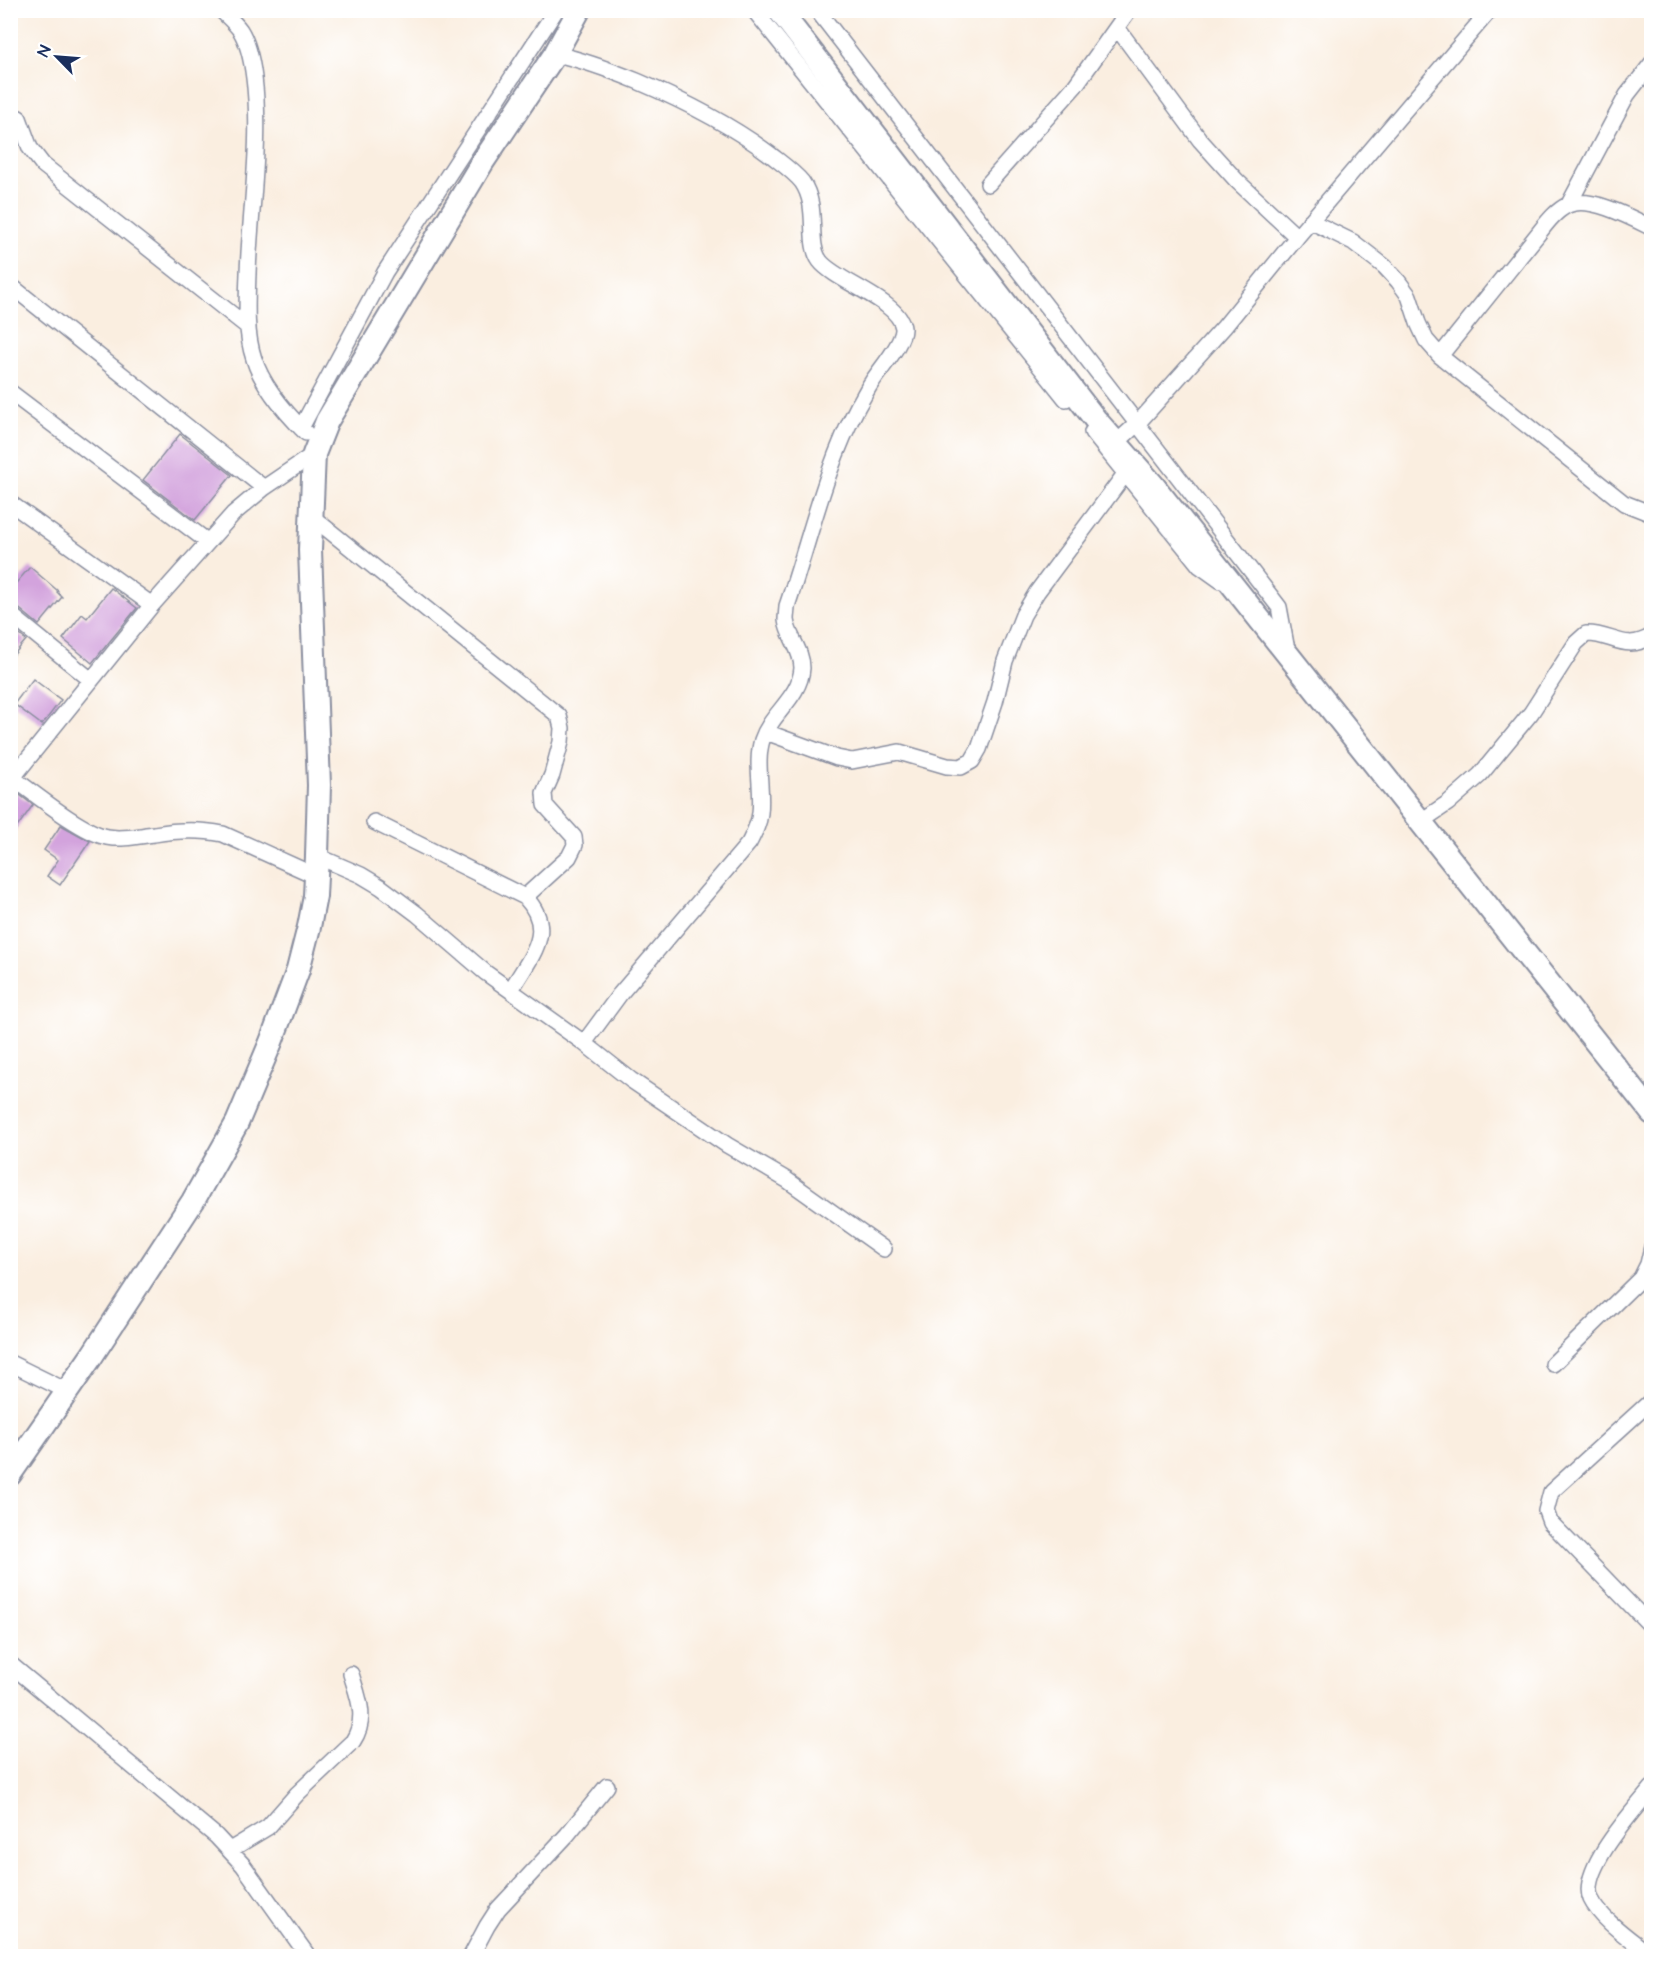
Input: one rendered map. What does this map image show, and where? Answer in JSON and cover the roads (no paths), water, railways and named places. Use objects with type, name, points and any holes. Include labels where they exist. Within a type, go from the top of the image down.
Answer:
[{"type":"street","points":[[221,10],[239,29],[248,46],[256,95],[257,126],[248,275],[250,344],[263,380],[311,442]]},
{"type":"street","points":[[10,1474],[193,1202],[237,1124],[298,970],[309,927],[316,866],[319,785],[310,585],[311,442],[385,272],[556,10]]},
{"type":"street","points":[[579,10],[555,54],[483,163],[327,421],[311,442],[264,488],[233,514],[152,605],[12,779],[87,830],[105,837],[122,838],[183,830],[208,831],[316,866],[361,875],[417,914],[479,967],[584,1042],[631,1080],[727,1145],[787,1180],[884,1249]]},
{"type":"street","points":[[754,10],[1129,468],[1238,593],[1652,1113]]},
{"type":"street","points":[[817,10],[1279,607],[1288,655]]},
{"type":"street","points":[[988,184],[1075,86],[1118,29],[1129,10]]},
{"type":"street","points":[[1116,443],[1137,424],[1224,327],[1310,221],[1490,10]]},
{"type":"street","points":[[780,11],[1095,419],[1116,443],[1129,468]]},
{"type":"street","points":[[1118,29],[1200,140],[1237,182],[1297,237]]},
{"type":"street","points":[[555,54],[581,59],[689,104],[766,152],[801,182],[808,194],[813,213],[815,251],[820,261],[833,272],[879,301],[898,316],[903,326],[902,337],[871,382],[839,444],[787,606],[786,621],[800,650],[802,669],[790,699],[769,725],[762,741],[759,768],[761,811],[759,824],[749,843],[620,994],[584,1042]]},
{"type":"street","points":[[1440,356],[1549,221],[1569,204],[1627,95],[1652,63]]},
{"type":"street","points":[[10,114],[20,118],[30,148],[43,165],[248,327]]},
{"type":"street","points":[[1569,204],[1583,203],[1615,210],[1652,228]]},
{"type":"street","points":[[1310,221],[1353,242],[1384,266],[1409,296],[1422,332],[1440,356],[1624,503],[1652,514]]},
{"type":"street","points":[[10,285],[264,488]]},
{"type":"street","points":[[10,392],[208,542]]},
{"type":"street","points":[[766,732],[837,758],[852,761],[899,752],[948,766],[961,767],[972,761],[979,749],[995,702],[1010,644],[1023,615],[1037,592],[1129,468]]},
{"type":"street","points":[[10,503],[152,605]]},
{"type":"street","points":[[311,516],[559,716],[562,728],[561,742],[552,775],[544,793],[545,805],[574,837],[574,845],[569,857],[525,897]]},
{"type":"street","points":[[10,614],[91,680]]},
{"type":"street","points":[[1420,822],[1448,803],[1480,775],[1531,713],[1576,643],[1586,634],[1596,634],[1615,642],[1635,644],[1652,636]]},
{"type":"street","points":[[374,822],[525,897],[534,906],[540,918],[541,930],[537,945],[511,990]]},
{"type":"street","points":[[1553,1364],[1641,1278],[1648,1264],[1652,1247]]},
{"type":"street","points":[[10,1363],[67,1391]]},
{"type":"street","points":[[1652,1400],[1551,1492],[1546,1511],[1551,1522],[1652,1627]]},
{"type":"street","points":[[10,1664],[194,1816],[230,1850],[308,1956]]},
{"type":"street","points":[[230,1850],[268,1827],[297,1794],[353,1741],[360,1730],[362,1718],[351,1674]]},
{"type":"street","points":[[471,1956],[498,1909],[567,1835],[607,1786]]},
{"type":"street","points":[[1651,1956],[1598,1910],[1590,1897],[1590,1882],[1615,1834],[1652,1788]]}]
